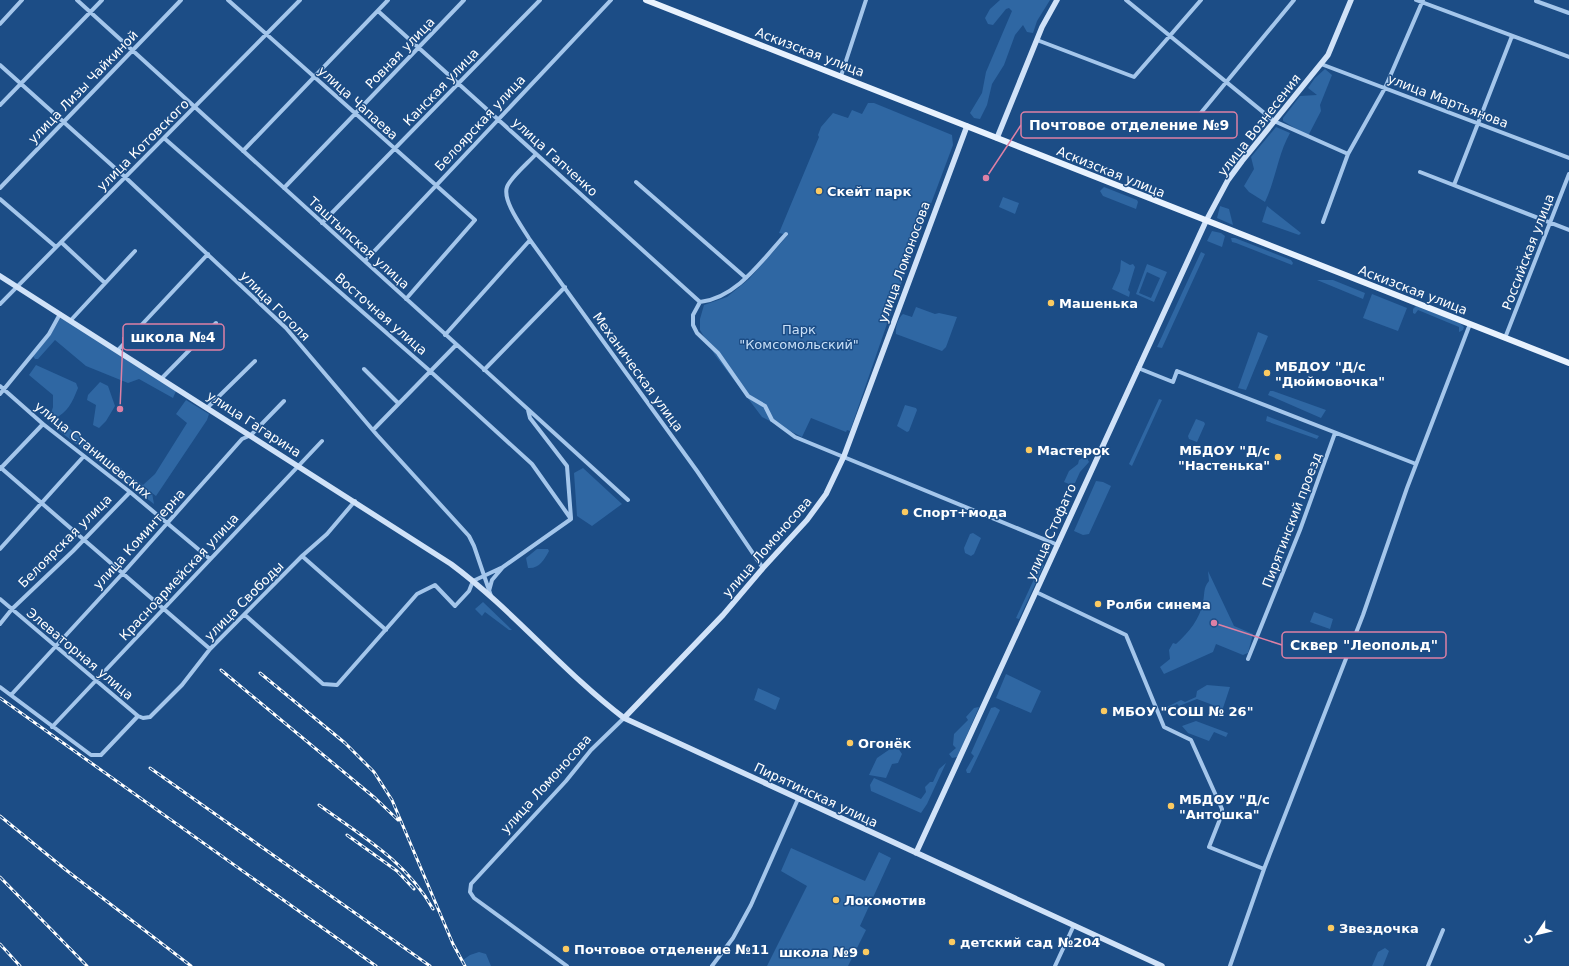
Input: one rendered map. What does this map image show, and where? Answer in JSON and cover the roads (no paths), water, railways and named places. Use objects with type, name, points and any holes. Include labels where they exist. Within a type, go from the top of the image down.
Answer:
[{"type":"main road","name":"Аскизская улица","points":[[648,0],[1569,363]]},
{"type":"street","points":[[0,24],[22,0]]},
{"type":"street","name":"Таштыпская улица","points":[[77,0],[628,500]]},
{"type":"street","points":[[0,105],[102,0]]},
{"type":"street","name":"улица Лизы Чайкиной","points":[[0,188],[181,0]]},
{"type":"street","name":"улица Чапаева","points":[[228,0],[475,220],[406,299]]},
{"type":"street","name":"улица Котовского","points":[[0,304],[300,0]]},
{"type":"street","points":[[243,151],[388,0]]},
{"type":"street","name":"Ровная улица","points":[[284,188],[464,0]]},
{"type":"street","name":"Канская улица","points":[[322,223],[540,0]]},
{"type":"street","name":"Белоярская улица","points":[[365,261],[611,0]]},
{"type":"street","points":[[842,76],[866,0]]},
{"type":"street","points":[[997,138],[1042,26],[1057,0]]},
{"type":"street","points":[[1126,0],[1225,83],[1274,121],[1348,154]]},
{"type":"street","points":[[1037,40],[1134,77],[1201,0]]},
{"type":"street","points":[[1195,120],[1294,0]]},
{"type":"street","name":"улица Вознесения","points":[[1206,221],[1228,180],[1328,55],[1351,0]]},
{"type":"street","points":[[1416,0],[1423,1],[1569,57]]},
{"type":"street","points":[[1323,222],[1348,154],[1385,88],[1423,1]]},
{"type":"street","points":[[1536,1],[1569,12]]},
{"type":"street","name":"улица Гапченко","points":[[378,11],[700,302]]},
{"type":"street","points":[[1454,185],[1512,36]]},
{"type":"street","name":"улица Мартьянова","points":[[1320,64],[1569,158]]},
{"type":"street","name":"улица Гоголя","points":[[0,65],[126,177],[286,328],[373,430],[469,536],[474,546],[490,594]]},
{"type":"street","name":"улица Ломоносова","points":[[567,966],[474,898],[470,892],[470,884],[566,781],[596,745],[723,615],[807,520],[826,494],[844,456],[967,126]]},
{"type":"street","name":"Восточная улица","points":[[164,138],[430,371],[532,464],[571,519]]},
{"type":"street","name":"Механическая улица","points":[[536,154],[507,186],[505,196],[509,205],[530,240],[565,287],[763,568]]},
{"type":"street","points":[[1420,172],[1569,230]]},
{"type":"street","name":"Российская улица","points":[[1505,338],[1569,174]]},
{"type":"street","points":[[636,182],[746,278]]},
{"type":"street","points":[[0,199],[56,247]]},
{"type":"street","name":"улица Стофато","points":[[916,853],[1206,221]]},
{"type":"street","points":[[786,234],[746,278],[724,296],[711,301],[700,302],[693,315],[693,325],[697,333],[718,354],[748,396],[765,406],[772,420],[795,437],[1058,545]]},
{"type":"street","points":[[445,335],[530,240]]},
{"type":"street","points":[[61,242],[105,283]]},
{"type":"street","points":[[71,320],[135,251]]},
{"type":"street","points":[[118,350],[208,254]]},
{"type":"street","name":"улица Гагарина","points":[[0,276],[355,501],[490,594]]},
{"type":"street","points":[[484,370],[565,287]]},
{"type":"street","points":[[0,394],[49,334],[60,314]]},
{"type":"street","points":[[162,378],[216,323]]},
{"type":"street","points":[[1230,966],[1264,869],[1362,615],[1416,464],[1470,324]]},
{"type":"street","points":[[373,430],[456,345]]},
{"type":"street","points":[[208,407],[255,361]]},
{"type":"street","points":[[1138,368],[1173,382],[1177,371],[1416,464]]},
{"type":"street","points":[[364,369],[398,403]]},
{"type":"street","name":"улица Станишевских","points":[[0,386],[44,424],[130,492],[210,559]]},
{"type":"street","name":"улица Коминтерна","points":[[11,695],[123,573],[242,439],[252,435],[284,401]]},
{"type":"street","points":[[245,615],[323,684],[337,685],[417,594],[435,585],[455,606],[469,591],[473,581],[503,567],[571,519],[567,466],[530,418],[527,409]]},
{"type":"street","points":[[44,424],[0,468],[210,649]]},
{"type":"street","name":"Пирятинский проезд","points":[[1248,659],[1300,530],[1335,433]]},
{"type":"street","name":"Красноармейская улица","points":[[52,727],[322,441]]},
{"type":"street","points":[[0,549],[84,456]]},
{"type":"street","name":"Белоярская улица","points":[[0,624],[12,609],[130,492]]},
{"type":"street","name":"улица Свободы","points":[[150,717],[182,685],[210,649],[302,556],[327,534],[355,501]]},
{"type":"street","points":[[302,556],[386,630]]},
{"type":"street","points":[[490,594],[492,580],[503,567]]},
{"type":"street","points":[[1036,592],[1126,635],[1164,728],[1191,740],[1222,809],[1222,814],[1209,847],[1264,869]]},
{"type":"street","name":"Пирятинская улица","points":[[490,594],[592,691],[624,718],[1162,966]]},
{"type":"street","name":"Элеваторная улица","points":[[0,599],[138,716],[143,718],[150,717]]},
{"type":"street","points":[[0,687],[91,755],[101,755],[138,716]]},
{"type":"street","points":[[712,966],[733,938],[751,906],[798,799]]},
{"type":"street","points":[[1055,966],[1074,925]]},
{"type":"street","points":[[1428,966],[1443,930]]},
{"type":"railway","points":[[221,670],[375,798],[398,820]]},
{"type":"railway","points":[[260,673],[345,743],[374,772],[392,800],[453,944],[465,966]]},
{"type":"railway","points":[[0,698],[376,966]]},
{"type":"railway","points":[[150,768],[430,966]]},
{"type":"railway","points":[[319,805],[367,839],[396,863],[410,877],[433,909]]},
{"type":"railway","points":[[0,816],[66,870],[191,966]]},
{"type":"railway","points":[[347,835],[397,871],[414,889]]},
{"type":"railway","points":[[0,877],[87,966]]},
{"type":"railway","points":[[0,944],[20,966]]},
{"type":"place","name":"Почтовое отделение №9","points":[[986,178]]},
{"type":"place","name":"Скейт парк","points":[[819,191]]},
{"type":"place","name":"Машенька","points":[[1051,303]]},
{"type":"place","name":"МБДОУ \"Д/с \"Дюймовочка\"","points":[[1267,373]]},
{"type":"place","name":"школа №4","points":[[120,409]]},
{"type":"place","name":"Мастерок","points":[[1029,450]]},
{"type":"place","name":"МБДОУ \"Д/с \"Настенька\"","points":[[1278,457]]},
{"type":"place","name":"Спорт+мода","points":[[905,512]]},
{"type":"place","name":"Ролби синема","points":[[1098,604]]},
{"type":"place","name":"Сквер \"Леопольд\"","points":[[1214,623]]},
{"type":"place","name":"МБОУ \"СОШ № 26\"","points":[[1104,711]]},
{"type":"place","name":"Огонёк","points":[[850,743]]},
{"type":"place","name":"МБДОУ \"Д/с \"Антошка\"","points":[[1171,806]]},
{"type":"place","name":"Локомотив","points":[[836,900]]},
{"type":"place","name":"Звездочка","points":[[1331,928]]},
{"type":"place","name":"детский сад №204","points":[[952,942]]},
{"type":"place","name":"Почтовое отделение №11","points":[[566,949]]},
{"type":"place","name":"школа №9","points":[[866,952]]},
{"type":"park label","name":"Парк \"Комсомольский\"","points":[[799,336]]}]
